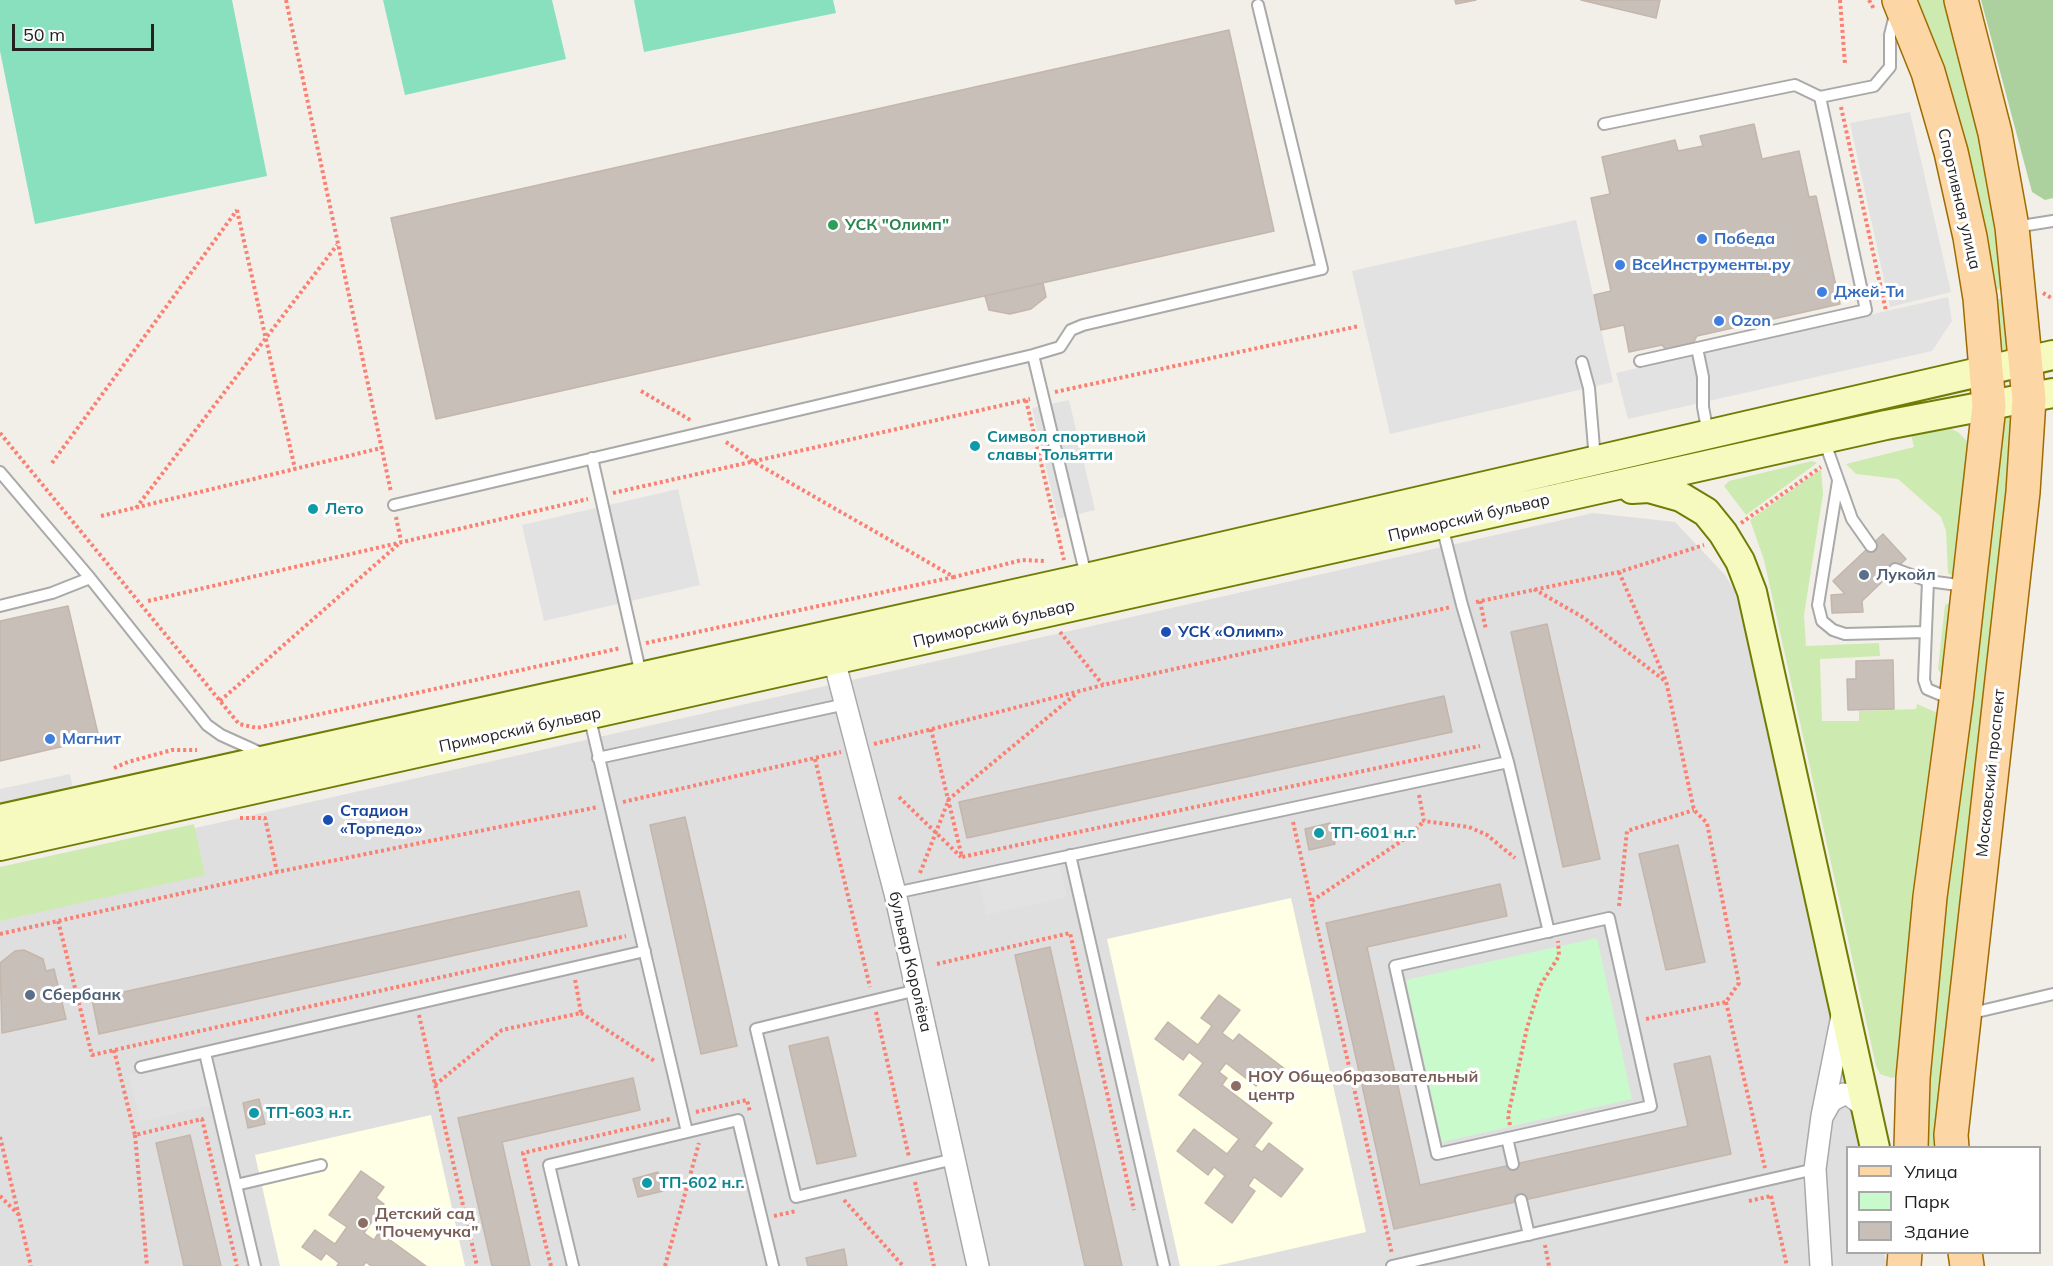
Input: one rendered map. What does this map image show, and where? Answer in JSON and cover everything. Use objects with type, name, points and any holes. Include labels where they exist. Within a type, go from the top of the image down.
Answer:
[{"type":"main road","name":"Спортивная улица","points":[[1899,0],[1928,72],[1951,152],[1972,246],[1988,369],[1989,406]]},
{"type":"main road","points":[[1961,0],[1995,133],[2012,227],[2040,357],[2041,396]]},
{"type":"main road","points":[[0,819],[271,758],[644,689],[1086,578],[2040,357]]},
{"type":"main road","name":"Приморский бульвар","points":[[0,846],[588,715],[644,689],[834,660],[1824,440],[2041,396]]},
{"type":"main road","name":"Московский проспект","points":[[1950,1143],[2023,492],[2041,396]]},
{"type":"main road","points":[[1911,1146],[1913,1078],[1929,897],[1956,701],[1989,406]]},
{"type":"main road","points":[[1597,490],[1649,488],[1681,497],[1706,512],[1723,533],[1740,561],[1752,592],[1875,1146]]},
{"type":"street","name":"бульвар Королёва","points":[[834,660],[895,893],[978,1266]]},
{"type":"street","points":[[1821,1266],[1815,1169],[1822,1116],[1843,1009]]},
{"type":"street","points":[[1822,1116],[1831,1101],[1844,1094],[1851,1096],[1866,1108]]},
{"type":"lane","points":[[1604,124],[1795,85],[1820,97],[1874,86],[1890,67],[1890,34],[1899,0]]},
{"type":"lane","points":[[394,505],[1033,355],[1060,348],[1071,330],[1083,325],[1322,269],[1258,5]]},
{"type":"lane","points":[[1640,361],[1866,310],[1820,97]]},
{"type":"lane","points":[[2012,227],[2053,221]]},
{"type":"lane","points":[[1697,348],[1703,377],[1702,407],[1708,434]]},
{"type":"lane","points":[[1033,355],[1086,578]]},
{"type":"lane","points":[[1582,362],[1588,388],[1595,460]]},
{"type":"lane","points":[[1824,440],[1852,519],[1870,546]]},
{"type":"lane","points":[[592,458],[644,689]]},
{"type":"lane","points":[[0,472],[90,578],[207,725],[221,735],[271,758]]},
{"type":"lane","points":[[1838,481],[1818,605],[1822,621],[1833,630],[1845,634],[1926,632]]},
{"type":"lane","points":[[1442,525],[1462,605],[1508,762],[1535,874],[1553,931]]},
{"type":"lane","points":[[1895,569],[1928,581],[1970,586]]},
{"type":"lane","points":[[0,606],[52,593],[90,578]]},
{"type":"lane","points":[[1928,581],[1924,680],[1928,689],[1956,701]]},
{"type":"lane","points":[[598,758],[846,704]]},
{"type":"lane","points":[[588,715],[673,1074],[692,1130]]},
{"type":"lane","points":[[895,893],[1508,762]]},
{"type":"lane","points":[[1070,855],[1164,1266]]},
{"type":"lane","points":[[1609,918],[1651,1106],[1437,1154],[1395,966],[1553,931],[1609,918]]},
{"type":"lane","points":[[141,1067],[645,951]]},
{"type":"lane","points":[[917,990],[756,1029],[796,1197],[954,1159]]},
{"type":"lane","points":[[1964,1014],[2053,994]]},
{"type":"lane","points":[[205,1053],[255,1266]]},
{"type":"lane","points":[[573,1266],[549,1165],[738,1120],[773,1266]]},
{"type":"lane","points":[[1510,1138],[1513,1164]]},
{"type":"lane","points":[[236,1185],[321,1165]]},
{"type":"lane","points":[[1393,1266],[1815,1169]]},
{"type":"lane","points":[[1521,1200],[1529,1235]]},
{"type":"path","points":[[286,0],[401,541]]},
{"type":"path","points":[[1840,0],[1845,64]]},
{"type":"path","points":[[1838,94],[1886,311]]},
{"type":"path","points":[[52,463],[237,210],[295,469]]},
{"type":"path","points":[[136,508],[338,244]]},
{"type":"path","points":[[148,601],[1043,395],[1359,326]]},
{"type":"path","points":[[0,433],[239,724],[257,728],[954,577],[1022,560],[1064,562],[1026,400]]},
{"type":"path","points":[[101,516],[381,448]]},
{"type":"path","points":[[754,462],[954,577]]},
{"type":"path","points":[[220,701],[401,541]]},
{"type":"path","points":[[0,934],[277,872],[621,803],[857,748],[1103,685],[1619,572],[1702,546]]},
{"type":"path","points":[[1619,572],[1666,681],[1694,810],[1707,823],[1738,983],[1726,1002],[1787,1266]]},
{"type":"path","points":[[1534,589],[1584,618],[1666,681]]},
{"type":"path","points":[[1480,602],[1488,635]]},
{"type":"path","points":[[1057,629],[1103,685]]},
{"type":"path","points":[[918,879],[949,799],[1079,692]]},
{"type":"path","points":[[931,729],[962,857]]},
{"type":"path","points":[[962,857],[1480,746]]},
{"type":"path","points":[[108,771],[128,762],[172,750],[204,750]]},
{"type":"path","points":[[1412,760],[1424,821]]},
{"type":"path","points":[[1285,787],[1393,1266]]},
{"type":"path","points":[[899,797],[962,857]]},
{"type":"path","points":[[621,803],[624,814]]},
{"type":"path","points":[[1621,917],[1619,906],[1627,831],[1694,810]]},
{"type":"path","points":[[229,818],[265,818],[277,872]]},
{"type":"path","points":[[1424,821],[1469,827],[1487,835],[1535,874]]},
{"type":"path","points":[[1311,901],[1409,836],[1424,821]]},
{"type":"path","points":[[1608,908],[1619,906]]},
{"type":"path","points":[[58,921],[92,1055],[640,933]]},
{"type":"path","points":[[1510,1138],[1508,1116],[1527,1028],[1539,986],[1559,956],[1553,931]]},
{"type":"path","points":[[937,964],[1070,933],[1136,1220]]},
{"type":"path","points":[[569,949],[581,1013],[673,1074]]},
{"type":"path","points":[[411,984],[477,1266]]},
{"type":"path","points":[[1644,1020],[1726,1002]]},
{"type":"path","points":[[1642,1008],[1647,1030]]},
{"type":"path","points":[[435,1085],[502,1030],[581,1013]]},
{"type":"path","points":[[114,1050],[135,1135],[147,1266]]},
{"type":"path","points":[[696,1112],[747,1100],[752,1124]]},
{"type":"path","points":[[665,1266],[699,1144],[692,1130],[696,1112],[694,1103]]},
{"type":"path","points":[[135,1135],[202,1119],[237,1266]]},
{"type":"path","points":[[0,1137],[31,1266]]},
{"type":"path","points":[[0,1196],[19,1214]]},
{"type":"path","points":[[832,1203],[843,1200],[903,1266]]},
{"type":"path","points":[[772,1205],[775,1216],[798,1211]]},
{"type":"path","points":[[1545,1245],[1549,1266]]},
{"type":"shaded area","points":[[1910,112],[1951,292],[1890,307],[1850,123]]},
{"type":"shaded area","points":[[1576,220],[1613,382],[1390,434],[1352,271]]},
{"type":"shaded area","points":[[1948,297],[1952,321],[1932,351],[1628,419],[1616,373]]},
{"type":"shaded area","points":[[1069,400],[1095,510],[1058,519],[1032,408]]},
{"type":"shaded area","points":[[678,489],[700,585],[544,621],[522,525]]},
{"type":"shaded area","points":[[1593,513],[1675,522],[1725,575],[1734,590],[1741,610],[1861,1146],[1846,1146],[1846,1254],[1884,1254],[1887,1266],[0,1266],[0,872]]},
{"type":"shaded area","points":[[70,774],[73,789],[0,805],[0,789]]},
{"type":"shaded area","points":[[1058,858],[1067,897],[986,915],[977,875]]},
{"type":"shaded area","name":"НОУ Общеобразовательный центр","points":[[1291,898],[1366,1232],[1216,1266],[1180,1266],[1107,939]]},
{"type":"shaded area","points":[[206,1058],[217,1104],[140,1122],[129,1075]]},
{"type":"shaded area","name":"Детский сад \"Почемучка\"","points":[[431,1115],[465,1266],[280,1266],[255,1155]]},
{"type":"green space","points":[[0,0],[232,0],[267,176],[35,224],[0,51]]},
{"type":"green space","points":[[383,0],[552,0],[566,59],[405,95]]},
{"type":"green space","points":[[634,0],[833,0],[836,13],[644,52]]},
{"type":"green space","points":[[1913,0],[1949,0],[2010,288],[1990,291]]},
{"type":"green space","points":[[1981,0],[2053,0],[2053,198],[2045,200],[2032,192]]},
{"type":"green space","points":[[2011,297],[2012,351],[2005,353],[2000,345],[1992,300]]},
{"type":"green space","points":[[2011,415],[2015,423],[1939,1146],[1920,1146],[1939,938],[2001,418]]},
{"type":"green space","points":[[1947,427],[1958,432],[1972,446],[1955,578],[1948,573],[1946,531],[1941,517],[1898,479],[1856,474],[1846,464],[1914,447],[1911,434]]},
{"type":"green space","points":[[1812,461],[1817,463],[1746,515],[1724,486],[1729,481]]},
{"type":"green space","points":[[1821,469],[1823,494],[1804,615],[1806,646],[1879,643],[1880,656],[1820,659],[1822,721],[1859,721],[1859,711],[1916,709],[1917,704],[1947,717],[1898,1076],[1892,1078],[1880,1074],[1876,1066],[1764,560],[1750,520]]},
{"type":"green space","points":[[1952,602],[1943,678],[1938,669],[1945,605]]},
{"type":"green space","points":[[194,824],[205,875],[0,921],[0,867]]},
{"type":"green space","points":[[1597,938],[1632,1099],[1442,1142],[1406,980]]},
{"type":"building","points":[[1455,0],[1476,0],[1456,4]]},
{"type":"building","points":[[1581,0],[1660,0],[1656,18]]},
{"type":"building","name":"УСК \"Олимп\"","points":[[1229,30],[1274,231],[436,419],[391,218]]},
{"type":"building","points":[[1754,124],[1762,159],[1799,151],[1809,197],[1816,196],[1840,304],[1697,336],[1691,347],[1669,353],[1662,345],[1629,352],[1624,325],[1601,330],[1594,295],[1611,291],[1591,198],[1610,194],[1602,157],[1675,140],[1678,151],[1703,146],[1700,136]]},
{"type":"building","points":[[1043,283],[1046,297],[1031,309],[1010,314],[989,310],[985,296]]},
{"type":"building","name":"Лукойл","points":[[1883,534],[1906,559],[1862,601],[1863,612],[1832,613],[1831,595],[1845,594],[1833,581]]},
{"type":"building","points":[[68,606],[99,738],[0,761],[0,621]]},
{"type":"building","points":[[1547,624],[1600,859],[1563,867],[1511,632]]},
{"type":"building","points":[[1893,660],[1894,709],[1848,710],[1847,679],[1856,679],[1856,661]]},
{"type":"building","points":[[1444,696],[1452,732],[967,838],[959,802]]},
{"type":"building","points":[[685,817],[737,1046],[701,1054],[650,825]]},
{"type":"building","name":"ТП-601 н.г.","points":[[1330,823],[1335,844],[1309,850],[1305,829]]},
{"type":"building","points":[[1678,845],[1705,962],[1666,970],[1639,854]]},
{"type":"building","points":[[1500,884],[1507,916],[1367,947],[1420,1185],[1688,1126],[1674,1064],[1710,1056],[1731,1154],[1394,1229],[1326,923]]},
{"type":"building","points":[[579,891],[587,926],[99,1034],[92,999]]},
{"type":"building","points":[[1050,947],[1122,1266],[1085,1266],[1015,955]]},
{"type":"building","name":"Сбербанк","points":[[24,950],[43,959],[46,971],[54,969],[66,1019],[2,1033],[0,963],[15,951]]},
{"type":"building","points":[[1219,995],[1240,1010],[1222,1033],[1233,1041],[1239,1034],[1285,1069],[1275,1083],[1264,1075],[1256,1086],[1226,1063],[1219,1072],[1227,1078],[1222,1085],[1272,1123],[1254,1146],[1262,1152],[1269,1143],[1303,1169],[1281,1197],[1254,1177],[1248,1186],[1255,1191],[1232,1223],[1205,1203],[1225,1176],[1214,1167],[1208,1175],[1177,1151],[1194,1129],[1227,1154],[1239,1139],[1179,1095],[1203,1063],[1189,1052],[1183,1060],[1155,1039],[1168,1022],[1198,1045],[1212,1026],[1201,1018]]},
{"type":"building","points":[[828,1037],[856,1156],[817,1164],[789,1046]]},
{"type":"building","points":[[633,1078],[640,1110],[502,1142],[530,1266],[492,1266],[458,1118]]},
{"type":"building","name":"ТП-603 н.г.","points":[[259,1099],[265,1124],[248,1128],[243,1103]]},
{"type":"building","points":[[190,1135],[221,1266],[184,1266],[156,1143]]},
{"type":"building","points":[[361,1171],[384,1187],[376,1198],[384,1204],[364,1233],[374,1240],[379,1232],[426,1266],[371,1266],[366,1262],[363,1266],[337,1266],[339,1263],[326,1253],[321,1260],[302,1247],[315,1230],[335,1244],[347,1227],[329,1215]]},
{"type":"building","name":"ТП-602 н.г.","points":[[658,1172],[663,1191],[638,1197],[633,1179]]},
{"type":"building","points":[[844,1249],[847,1266],[808,1266],[806,1258]]},
{"type":"place","name":"УСК \"Олимп\"","points":[[833,225]]},
{"type":"place","name":"Победа","points":[[1702,239]]},
{"type":"place","name":"ВсеИнструменты.ру","points":[[1620,265]]},
{"type":"place","name":"Джей-Ти","points":[[1822,292]]},
{"type":"place","name":"Ozon","points":[[1719,321]]},
{"type":"place","name":"Символ спортивной славы Тольятти","points":[[975,446]]},
{"type":"place","name":"Лето","points":[[313,509]]},
{"type":"place","name":"Лукойл","points":[[1864,575]]},
{"type":"place","name":"УСК «Олимп»","points":[[1166,632]]},
{"type":"place","name":"Магнит","points":[[50,739]]},
{"type":"place","name":"Стадион «Торпедо»","points":[[328,820]]},
{"type":"place","name":"ТП-601 н.г.","points":[[1319,833]]},
{"type":"place","name":"Сбербанк","points":[[30,995]]},
{"type":"place","name":"НОУ Общеобразовательный центр","points":[[1236,1086]]},
{"type":"place","name":"ТП-603 н.г.","points":[[254,1113]]},
{"type":"place","name":"ТП-602 н.г.","points":[[647,1183]]},
{"type":"place","name":"Детский сад \"Почемучка\"","points":[[363,1223]]}]
